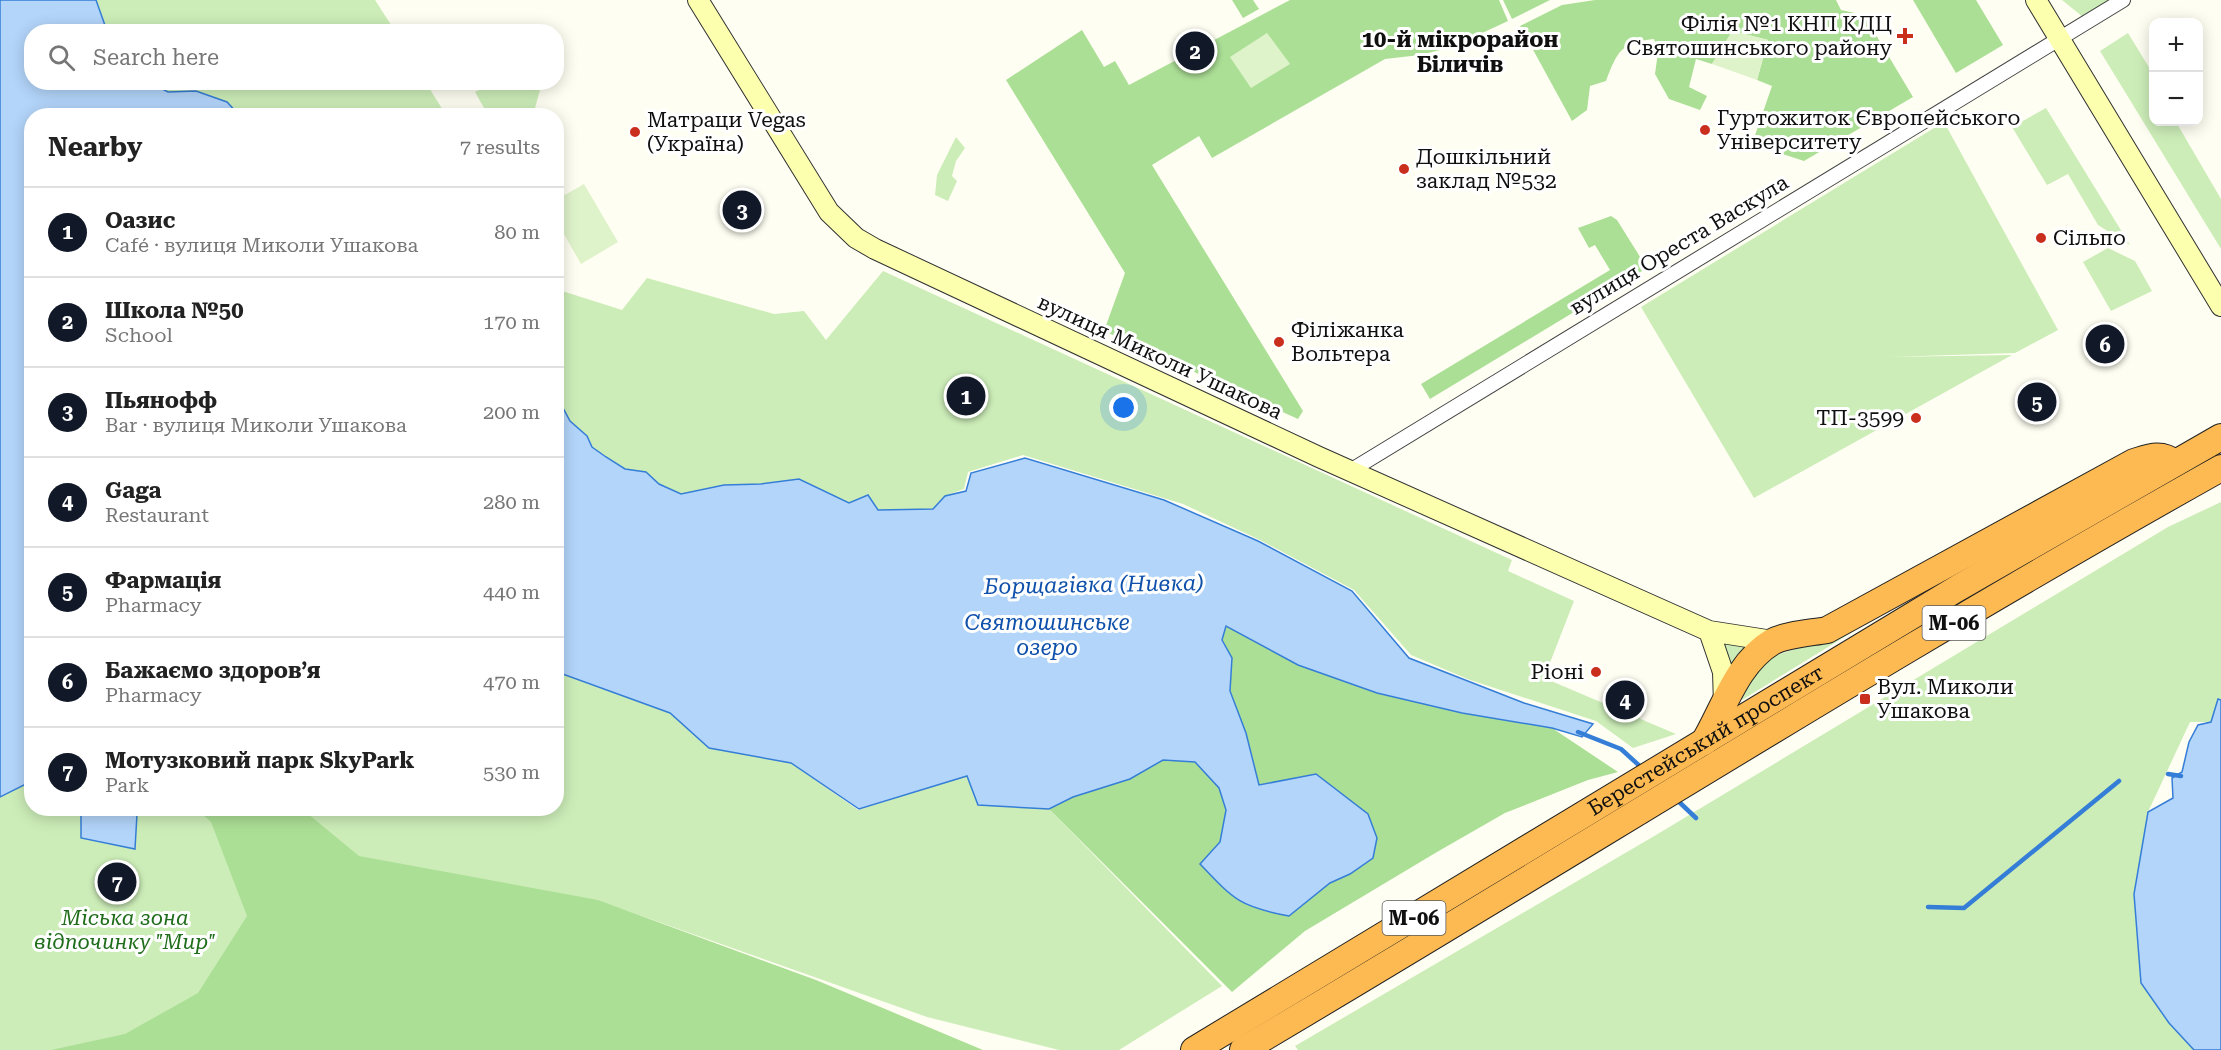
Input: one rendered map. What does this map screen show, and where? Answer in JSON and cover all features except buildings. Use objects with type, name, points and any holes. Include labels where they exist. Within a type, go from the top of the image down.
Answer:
[{"type":"highway","name":"Берестейський проспект","points":[[1194,1050],[1703,745],[1958,588],[2221,437]]},
{"type":"highway","points":[[1703,745],[1724,708],[1733,683],[1754,658],[1773,641],[1827,630],[2134,462],[2157,455],[2168,457],[2175,463]]},
{"type":"highway","name":"Берестейський проспект","points":[[1243,1050],[1647,809],[1833,694],[2221,468]]},
{"type":"street","name":"вулиця Миколи Ушакова","points":[[698,0],[829,212],[856,238],[971,297],[1089,348],[1350,471],[1708,631],[1773,641]]},
{"type":"street","points":[[2036,0],[2221,306]]},
{"type":"street","name":"вулиця Ореста Васкула","points":[[1350,471],[2123,0]]},
{"type":"street","points":[[1708,631],[1724,672],[1724,708]]},
{"type":"green space","points":[[96,0],[375,0],[390,24],[105,24]]},
{"type":"green space","points":[[1232,0],[1253,0],[1259,9],[1243,18]]},
{"type":"green space","points":[[1290,0],[1499,0],[1508,21],[1452,47],[1420,55],[1385,59],[1212,158],[1199,136],[1152,165],[1303,411],[1298,419],[1104,331],[1125,273],[1006,80],[1082,30],[1104,67],[1115,61],[1129,85]]},
{"type":"green space","points":[[1503,0],[1550,0],[1512,19]]},
{"type":"green space","points":[[1595,0],[1836,0],[1841,10],[1864,15],[1913,97],[1804,161],[1752,144],[1772,86],[1757,80],[1768,40],[1733,31],[1712,64],[1696,59],[1689,87],[1707,96],[1700,110],[1669,99],[1655,74],[1658,52],[1654,39],[1634,43],[1622,50],[1606,81],[1590,86],[1587,110],[1572,121],[1520,26],[1562,5]]},
{"type":"green space","points":[[1913,0],[1976,0],[2003,45],[1956,73]]},
{"type":"green space","points":[[2062,0],[2112,0],[2083,17]]},
{"type":"green space","points":[[1732,31],[1768,40],[1757,80],[1712,64]]},
{"type":"green space","points":[[1267,33],[1290,64],[1251,88],[1230,57]]},
{"type":"green space","points":[[2128,33],[2149,67],[2149,126],[2178,126],[2221,199],[2221,249],[2100,51]]},
{"type":"green space","points":[[164,90],[430,90],[442,108],[233,108],[227,102],[196,91],[168,92]]},
{"type":"green space","points":[[479,90],[540,90],[535,108],[484,108],[475,92]]},
{"type":"green space","points":[[2046,108],[2130,245],[2098,225],[2068,174],[2047,185],[2012,127]]},
{"type":"green space","points":[[1944,122],[2058,330],[2015,353],[1888,357],[2012,355],[1754,498],[1641,307]]},
{"type":"green space","points":[[956,137],[965,148],[956,161],[952,176],[957,181],[948,201],[935,195],[937,175]]},
{"type":"green space","points":[[584,184],[618,242],[581,264],[564,234],[564,195]]},
{"type":"green space","points":[[1611,216],[1617,220],[1647,268],[1430,399],[1421,384],[1610,270],[1595,245],[1589,248],[1578,228]]},
{"type":"green space","points":[[2108,248],[2135,261],[2152,291],[2111,311],[2083,262]]},
{"type":"green space","points":[[883,271],[1512,560],[1508,571],[1574,601],[1544,678],[1676,734],[1633,748],[1596,721],[1470,680],[1411,655],[1354,590],[1260,540],[1183,504],[1023,455],[968,472],[964,489],[945,496],[933,509],[878,510],[872,504],[849,503],[799,479],[761,484],[724,485],[681,494],[659,484],[646,472],[625,469],[592,447],[587,436],[570,421],[564,410],[564,292],[622,310],[647,278],[774,314],[804,311],[826,340]]},
{"type":"green space","points":[[2221,502],[2221,699],[2218,699],[2211,722],[2190,722],[2148,812],[2134,894],[2141,983],[2169,1023],[2194,1050],[1298,1050],[1295,1046],[1656,835],[2168,527]]},
{"type":"green space","points":[[1898,604],[1742,700],[1743,690],[1767,658],[1809,645]]},
{"type":"green space","points":[[1226,626],[1298,665],[1377,693],[1462,713],[1552,728],[1618,772],[1588,780],[1505,813],[1305,931],[1232,992],[1049,809],[1073,797],[1130,779],[1163,760],[1195,762],[1219,788],[1226,810],[1220,842],[1200,864],[1289,916],[1330,883],[1350,874],[1341,794],[1316,774],[1259,785],[1246,733],[1230,691],[1232,658],[1222,640]]},
{"type":"green space","points":[[1722,641],[1749,647],[1733,669]]},
{"type":"green space","points":[[564,675],[670,713],[710,748],[791,763],[858,810],[967,776],[978,805],[1049,809],[1222,986],[1119,1050],[1059,1050],[927,1017],[608,904],[920,1050],[0,1050],[0,797],[24,785],[24,816],[564,816]]},
{"type":"green space","name":"Міська зона відпочинку \"Мир\"","points":[[205,816],[310,816],[359,856],[598,900],[816,980],[983,1050],[51,1050],[125,1034],[198,993],[247,916],[211,822]]},
{"type":"water","points":[[0,0],[96,0],[105,24],[24,24],[24,90],[196,91],[227,102],[233,108],[24,108],[24,785],[0,797]]},
{"type":"water","name":"Святошинське озеро","points":[[564,410],[570,421],[587,436],[592,447],[625,469],[646,472],[659,484],[681,494],[724,485],[761,484],[799,479],[849,503],[868,495],[878,510],[933,509],[945,496],[966,491],[971,473],[1025,458],[1164,500],[1258,541],[1352,591],[1409,658],[1524,703],[1593,724],[1582,737],[1552,728],[1462,713],[1377,693],[1298,665],[1226,626],[1222,640],[1232,658],[1230,691],[1246,733],[1259,785],[1316,774],[1368,814],[1377,838],[1373,858],[1350,874],[1330,883],[1289,916],[1259,909],[1239,900],[1221,886],[1200,864],[1220,842],[1226,810],[1219,788],[1195,762],[1163,760],[1130,779],[1073,797],[1049,809],[978,805],[967,776],[859,809],[791,763],[709,748],[670,713],[564,675]]},
{"type":"water","points":[[2218,699],[2221,700],[2221,1050],[2194,1050],[2169,1023],[2141,983],[2134,894],[2148,812],[2173,798],[2172,778],[2182,772],[2189,742],[2198,725],[2211,722]]},
{"type":"water","points":[[81,816],[137,816],[135,849],[81,838]]},
{"type":"waterway","name":"Борщагівка (Нивка)","points":[[1578,732],[1621,749],[1643,769]]},
{"type":"waterway","name":"Борщагівка (Нивка)","points":[[2168,774],[2181,776]]},
{"type":"waterway","name":"Борщагівка (Нивка)","points":[[1928,907],[1964,908],[2119,781]]},
{"type":"waterway","name":"Борщагівка (Нивка)","points":[[1676,799],[1696,818]]},
{"type":"place","name":"Філія №1 КНП КДЦ Святошинського району","points":[[1905,36]]},
{"type":"place","name":"Школа №50","points":[[1195,51]]},
{"type":"place","name":"Гуртожиток Європейського Університету","points":[[1705,130]]},
{"type":"place","name":"Матраци Vegas (Україна)","points":[[635,132]]},
{"type":"place","name":"Дошкільний заклад №532","points":[[1404,169]]},
{"type":"place","name":"Пьянофф","points":[[742,210]]},
{"type":"place","name":"Сільпо","points":[[2041,238]]},
{"type":"place","name":"Філіжанка Вольтера","points":[[1279,342]]},
{"type":"place","name":"Бажаємо здоровʼя","points":[[2105,344]]},
{"type":"place","name":"Оазис","points":[[966,396]]},
{"type":"place","name":"Фармація","points":[[2037,402]]},
{"type":"place","name":"ТП-3599","points":[[1916,418]]},
{"type":"place","name":"Ріоні","points":[[1596,672]]},
{"type":"place","name":"Вул. Миколи Ушакова","points":[[1865,699]]},
{"type":"place","name":"Gaga","points":[[1625,700]]},
{"type":"place","name":"Мотузковий парк SkyPark","points":[[117,882]]},
{"type":"district","name":"10-й мікрорайон Біличів","points":[[1460,52]]}]
